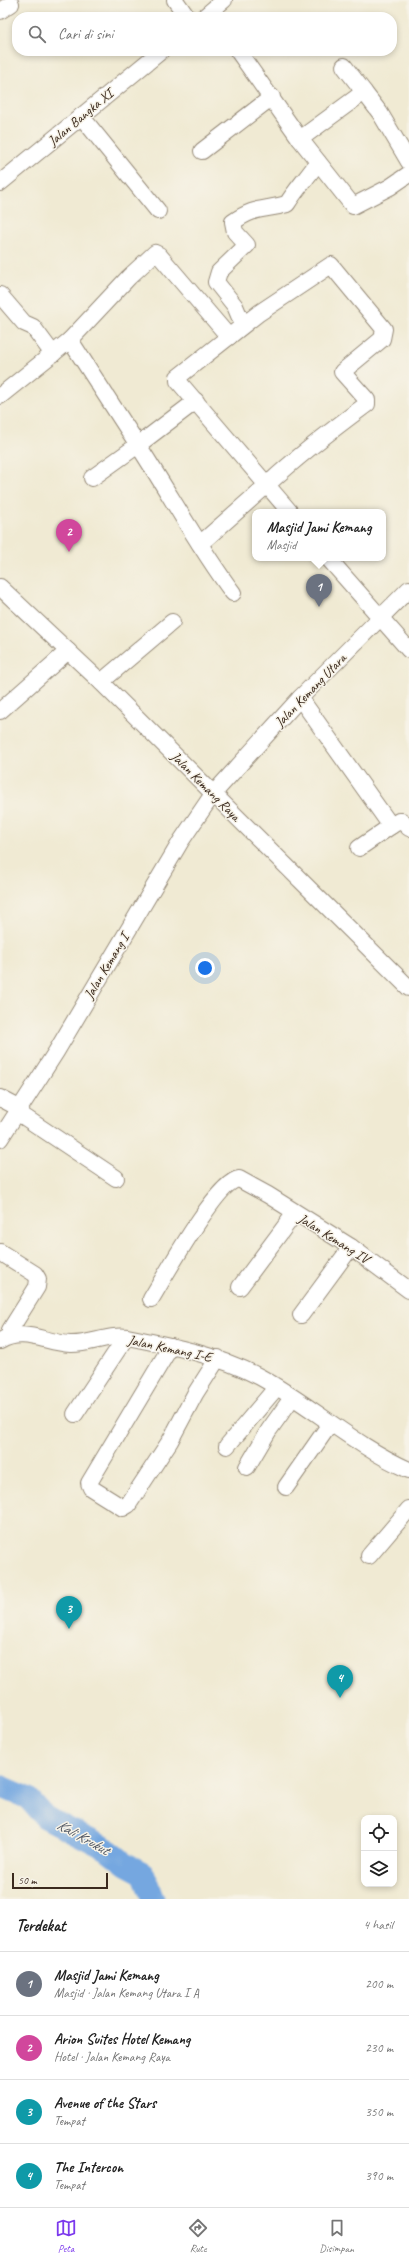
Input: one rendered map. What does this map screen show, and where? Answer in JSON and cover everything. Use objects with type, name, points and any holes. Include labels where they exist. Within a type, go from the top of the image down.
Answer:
[{"type":"street","points":[[175,0],[183,12]]},
{"type":"street","points":[[212,12],[224,0]]},
{"type":"street","name":"Jalan Bangka XI","points":[[0,183],[155,56]]},
{"type":"street","points":[[242,56],[272,97],[300,139],[353,206],[390,187],[409,174]]},
{"type":"street","points":[[344,66],[380,113],[409,162]]},
{"type":"street","points":[[300,139],[364,92]]},
{"type":"street","points":[[202,151],[272,97]]},
{"type":"street","points":[[82,116],[158,211]]},
{"type":"street","points":[[244,325],[235,306],[216,282],[219,272],[247,245],[235,232],[233,222],[256,208],[272,208],[287,204],[298,186],[308,177],[318,162]]},
{"type":"street","points":[[0,396],[70,340],[129,277],[155,253],[159,255],[228,337]]},
{"type":"street","points":[[200,544],[250,501],[268,484],[282,471],[367,404],[367,400],[342,372],[382,338],[384,329],[331,265],[284,294],[178,377],[178,381],[268,484],[288,509]]},
{"type":"street","points":[[0,295],[24,323],[33,327],[53,354]]},
{"type":"street","points":[[70,340],[138,445],[207,557],[233,593]]},
{"type":"street","points":[[92,478],[196,401]]},
{"type":"street","points":[[331,561],[409,650]]},
{"type":"street","name":"Jalan Kemang Raya","points":[[0,587],[102,682],[409,988]]},
{"type":"street","name":"Jalan Kemang Utara","points":[[214,794],[300,698],[409,589]]},
{"type":"street","points":[[102,682],[172,622]]},
{"type":"street","points":[[0,712],[68,651]]},
{"type":"street","points":[[300,698],[391,826]]},
{"type":"street","name":"Jalan Kemang I","points":[[0,1139],[56,1052],[181,841],[214,794]]},
{"type":"street","points":[[359,848],[399,821],[402,821],[409,828]]},
{"type":"street","points":[[0,1098],[116,1178]]},
{"type":"street","points":[[151,1299],[202,1216],[230,1182],[239,1179],[245,1181],[295,1213]]},
{"type":"street","name":"Jalan Kemang IV","points":[[240,1288],[295,1213],[351,1248],[409,1290]]},
{"type":"street","points":[[301,1315],[351,1248]]},
{"type":"street","points":[[0,1252],[35,1274],[38,1279],[37,1287],[5,1335]]},
{"type":"street","name":"Jalan Kemang I-E","points":[[5,1335],[28,1335],[70,1344],[126,1337],[171,1346],[218,1358],[246,1370],[292,1398],[330,1424],[409,1470]]},
{"type":"street","points":[[75,1414],[126,1337]]},
{"type":"street","points":[[171,1346],[89,1483],[91,1488],[123,1508],[128,1505],[170,1441],[195,1394],[218,1358]]},
{"type":"street","points":[[227,1446],[276,1388]]},
{"type":"street","points":[[247,1467],[269,1430],[292,1398]]},
{"type":"street","points":[[286,1487],[330,1424]]},
{"type":"street","points":[[368,1556],[409,1509]]},
{"type":"waterway","name":"Kali Krukut","points":[[0,1786],[28,1798],[45,1817],[107,1849],[126,1864],[143,1873],[153,1899]]},
{"type":"place","name":"Arion Suites Hotel Kemang","points":[[69,552]]},
{"type":"place","name":"Masjid Jami Kemang","points":[[319,607]]},
{"type":"place","name":"Avenue of the Stars","points":[[69,1629]]},
{"type":"place","name":"The Intercon","points":[[340,1698]]}]
